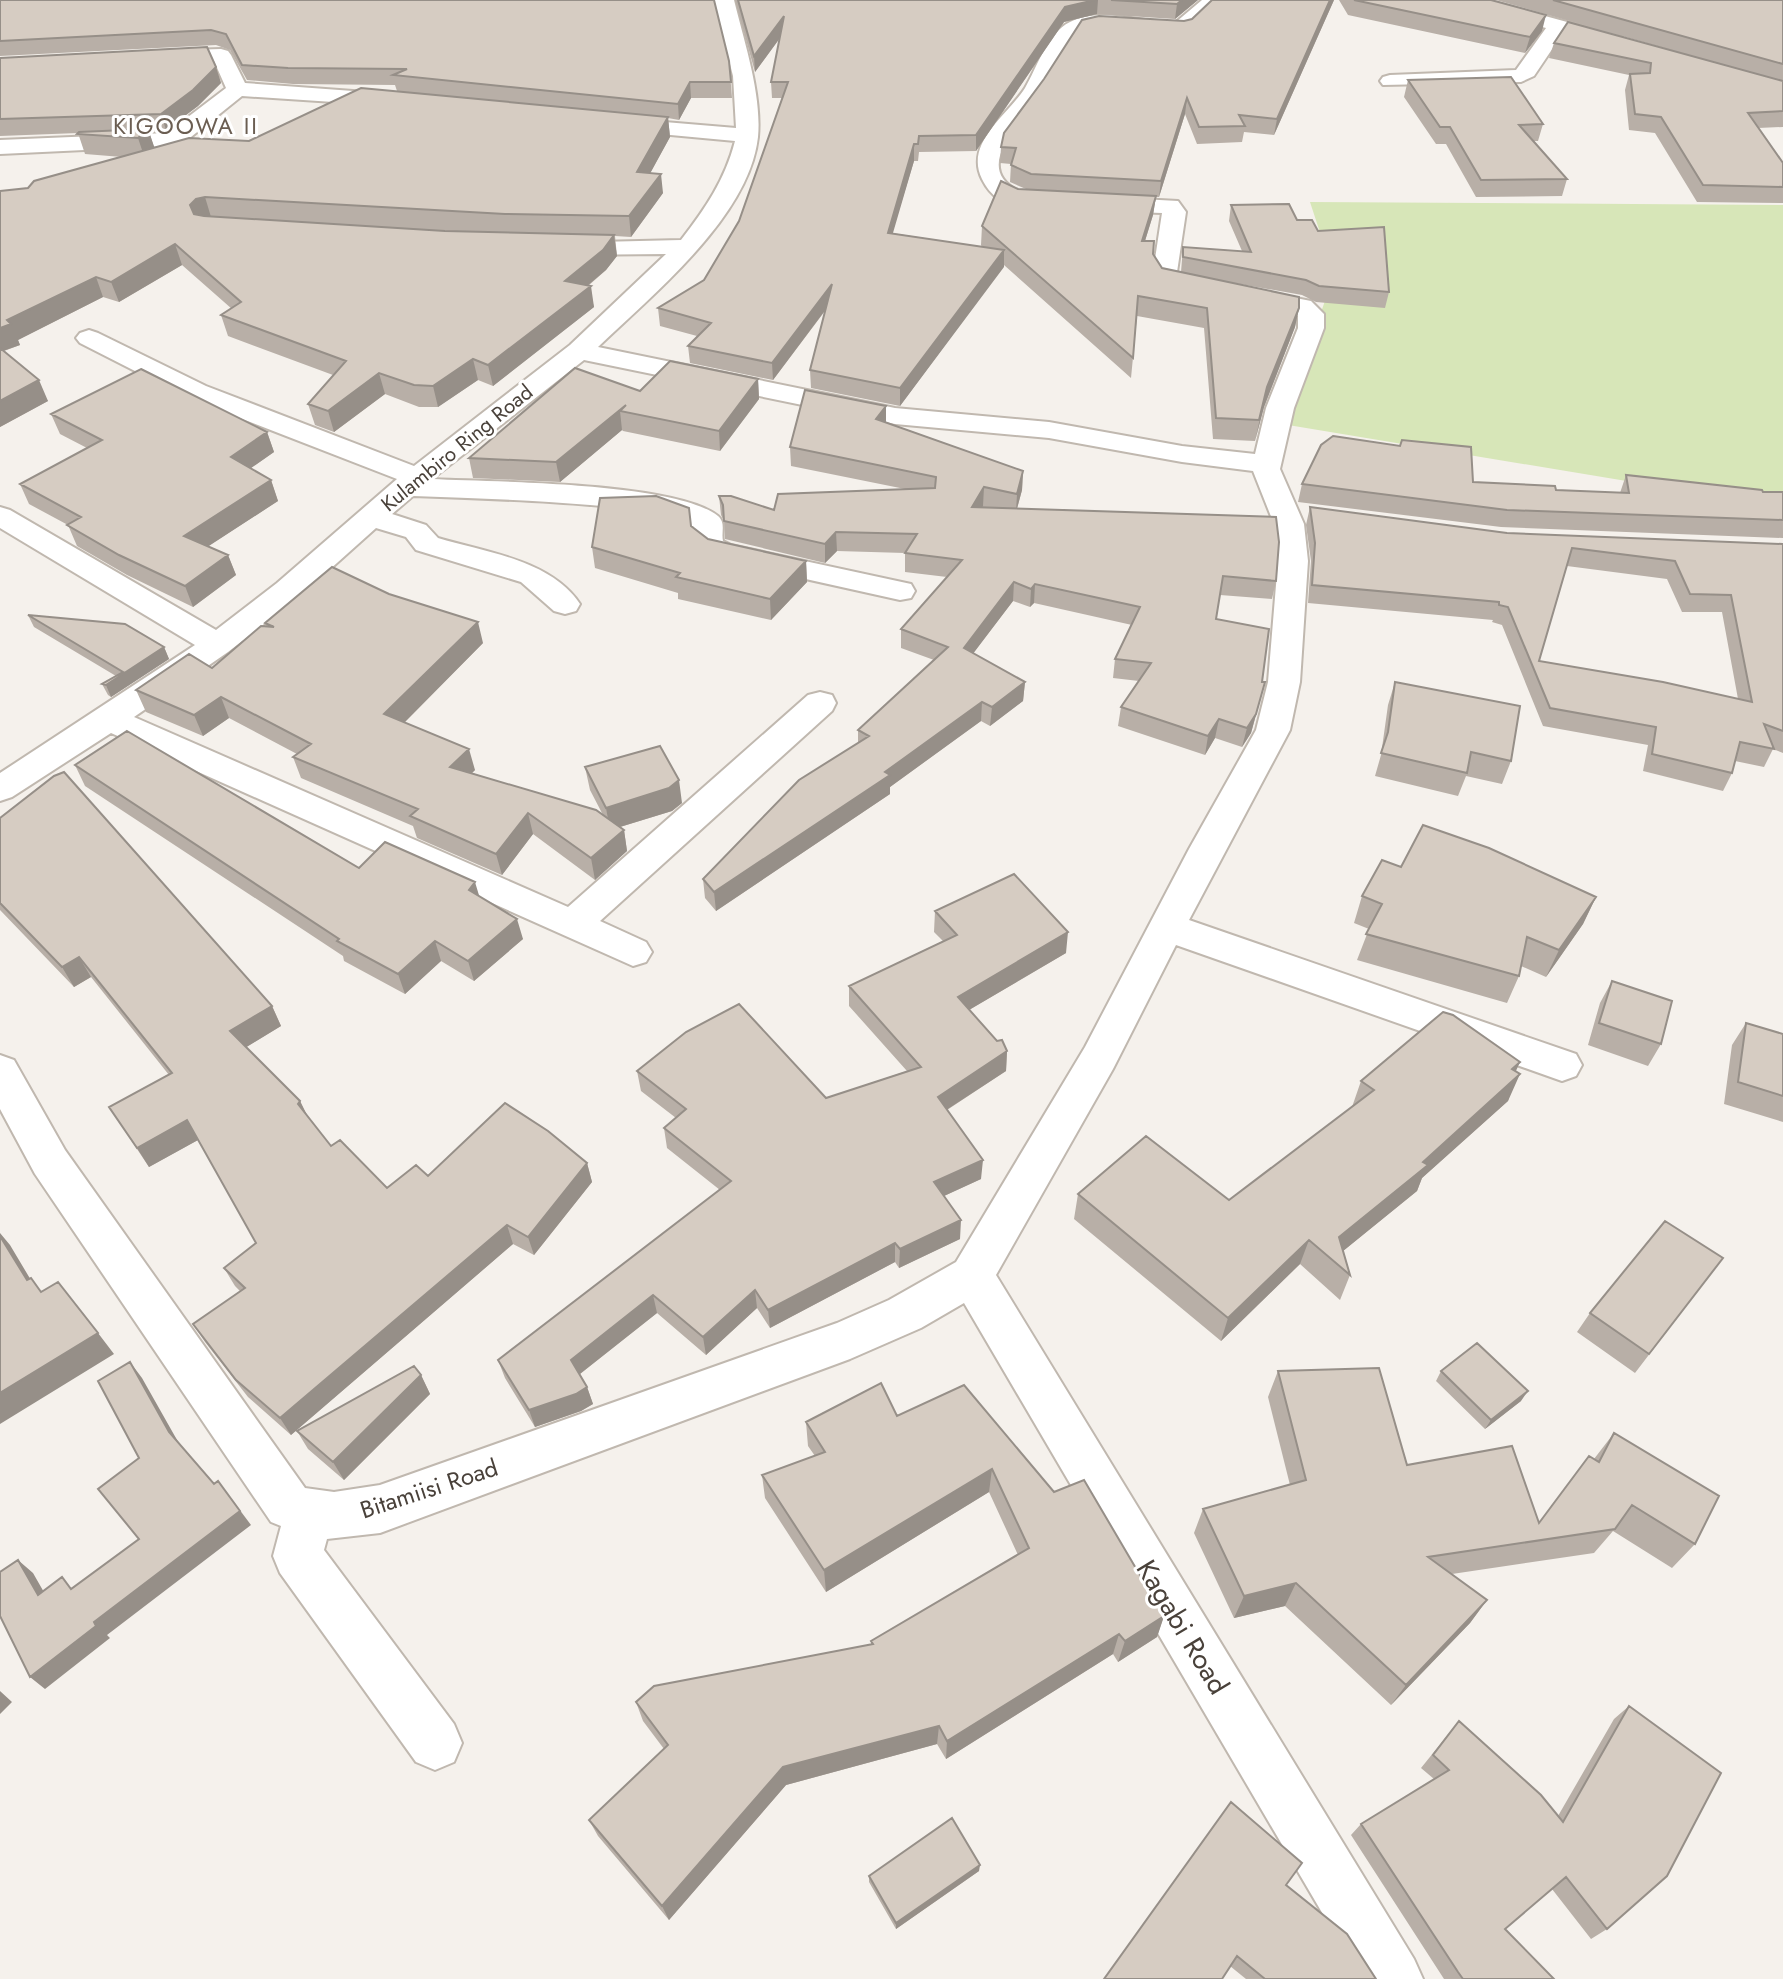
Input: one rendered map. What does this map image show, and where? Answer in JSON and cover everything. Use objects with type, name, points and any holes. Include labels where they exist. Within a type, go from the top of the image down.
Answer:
[{"type":"street","points":[[972,1276],[1099,1058],[1273,730],[1284,682],[1293,561],[1289,524],[1297,513],[1267,474],[1280,408],[1311,328],[1312,319],[1308,310],[1171,281],[1165,272],[1174,212],[1170,206],[1036,202],[1013,197],[999,188],[986,165],[990,148],[1031,93],[1080,15],[1097,23],[1181,28],[1213,0]]},
{"type":"street","points":[[1465,0],[1639,48]]},
{"type":"street","name":"Kulambiro Ring Road","points":[[0,789],[110,719],[217,645],[288,590],[412,482],[579,351],[688,247],[721,203],[740,165],[747,136],[743,76],[720,4]]},
{"type":"street","points":[[1390,81],[1521,76],[1527,72],[1558,25]]},
{"type":"street","points":[[138,58],[221,55],[237,89]]},
{"type":"street","points":[[0,147],[169,139],[178,136],[237,89],[412,101]]},
{"type":"street","points":[[593,122],[747,136]]},
{"type":"street","points":[[545,247],[688,247]]},
{"type":"street","points":[[89,338],[197,392],[412,482],[653,503],[702,516],[709,523],[709,546],[722,552],[900,591]]},
{"type":"street","points":[[579,351],[895,416],[1049,430],[1181,454],[1268,464]]},
{"type":"street","points":[[0,516],[217,645]]},
{"type":"street","points":[[372,517],[416,531],[427,544],[532,576],[565,604]]},
{"type":"street","points":[[572,925],[820,703]]},
{"type":"street","points":[[110,719],[633,952]]},
{"type":"street","points":[[0,761],[48,760]]},
{"type":"street","points":[[1166,928],[1562,1065]]},
{"type":"street","points":[[0,1072],[50,1162],[264,1471],[288,1505],[309,1514],[298,1556],[435,1744]]},
{"type":"street","name":"Bitamiisi Road","points":[[309,1514],[332,1518],[380,1509],[850,1339],[905,1314],[972,1276]]},
{"type":"street","name":"Kagabi Road","points":[[972,1276],[1394,1979]]},
{"type":"green space","points":[[1310,202],[1783,205],[1783,507],[1282,424],[1334,275]]},
{"type":"building","points":[[0,0],[714,0],[729,61],[731,82],[690,82],[678,104],[393,75],[407,69],[242,65],[226,34],[211,30],[0,41]]},
{"type":"building","points":[[738,0],[1095,0],[1065,7],[976,135],[919,136],[918,144],[914,144],[888,233],[1004,250],[900,388],[810,370],[832,284],[772,363],[688,346],[711,323],[658,308],[704,280],[739,221],[788,82],[771,82],[784,16],[754,56]]},
{"type":"building","points":[[1111,0],[1182,0],[1177,4]]},
{"type":"building","points":[[1212,0],[1330,0],[1277,119],[1239,115],[1245,126],[1199,127],[1187,98],[1161,181],[1031,174],[1011,165],[1016,148],[1001,147],[1004,133],[1044,79],[1082,20],[1099,16],[1184,21],[1192,19]]},
{"type":"building","points":[[1354,0],[1491,0],[1546,15],[1530,37]]},
{"type":"building","points":[[1553,0],[1783,0],[1783,64]]},
{"type":"building","points":[[1568,22],[1783,81],[1783,111],[1748,113],[1783,163],[1783,187],[1703,185],[1661,117],[1635,114],[1630,74],[1650,73],[1651,63],[1554,43]]},
{"type":"building","points":[[207,47],[216,67],[193,90],[161,114],[0,119],[0,58]]},
{"type":"building","points":[[1511,77],[1543,124],[1519,125],[1567,179],[1481,180],[1450,127],[1440,127],[1408,80]]},
{"type":"building","points":[[361,88],[668,117],[637,172],[661,174],[629,216],[505,214],[205,197],[196,199],[190,205],[194,214],[204,216],[445,231],[614,235],[603,250],[565,281],[591,286],[488,365],[473,359],[433,386],[414,385],[379,373],[328,411],[308,404],[346,361],[221,315],[241,302],[175,244],[111,282],[96,277],[7,320],[11,324],[0,328],[0,191],[28,188],[34,181],[189,138],[249,141]]},
{"type":"building","points":[[148,129],[138,138],[77,134],[79,132]]},
{"type":"building","points":[[1001,181],[1018,189],[1156,196],[1142,241],[1154,241],[1153,254],[1162,268],[1299,297],[1299,308],[1267,387],[1259,420],[1216,418],[1207,308],[1138,296],[1133,358],[982,226]]},
{"type":"building","points":[[1289,204],[1297,220],[1312,220],[1318,231],[1384,227],[1389,292],[1319,286],[1306,280],[1183,257],[1183,247],[1251,252],[1231,205]]},
{"type":"building","points":[[0,348],[39,380],[0,401]]},
{"type":"building","points":[[670,361],[758,379],[719,431],[620,411],[626,405],[556,462],[469,458],[575,368],[640,391]]},
{"type":"building","points":[[141,369],[267,432],[231,457],[271,480],[184,536],[228,555],[185,586],[119,555],[67,525],[81,517],[20,484],[102,440],[51,414]]},
{"type":"building","points":[[805,390],[886,406],[876,419],[1023,471],[1017,494],[984,487],[972,507],[1276,517],[1279,542],[1276,581],[1223,576],[1216,619],[1269,629],[1262,682],[1265,682],[1256,714],[1247,728],[1219,719],[1208,736],[1121,707],[1151,663],[1115,659],[1140,607],[1035,584],[1031,589],[1014,582],[964,648],[1025,682],[992,707],[982,702],[885,772],[890,775],[714,892],[703,879],[799,780],[869,736],[858,730],[948,647],[901,629],[962,560],[905,553],[917,534],[836,532],[825,544],[724,521],[723,505],[719,496],[731,496],[774,510],[778,494],[935,488],[936,477],[790,447]]},
{"type":"building","points":[[1333,436],[1400,446],[1402,440],[1471,447],[1473,482],[1555,486],[1556,490],[1629,493],[1626,475],[1763,492],[1783,492],[1783,520],[1507,510],[1302,484],[1321,445]]},
{"type":"building","points":[[656,496],[689,508],[691,526],[708,539],[806,561],[770,599],[676,577],[680,573],[592,547],[600,498]]},
{"type":"building","points":[[1310,507],[1507,533],[1783,544],[1783,731],[1764,724],[1774,749],[1740,742],[1732,773],[1652,754],[1656,727],[1550,708],[1508,607],[1499,605],[1499,602],[1312,585],[1315,543]],"holes":[[[1572,548],[1675,561],[1690,594],[1731,595],[1752,702],[1663,682],[1539,661]]]},
{"type":"building","points":[[332,567],[389,594],[478,622],[384,714],[469,749],[450,767],[596,810],[624,830],[591,858],[528,813],[496,854],[410,816],[418,809],[293,757],[311,744],[221,697],[194,715],[136,690],[189,654],[212,668],[261,626],[274,627],[265,623]]},
{"type":"building","points":[[28,615],[125,624],[164,647],[106,685],[102,684],[123,672]]},
{"type":"building","points":[[1395,682],[1520,706],[1511,761],[1471,752],[1467,773],[1381,753],[1388,732]]},
{"type":"building","points":[[127,731],[359,868],[385,842],[475,882],[469,890],[517,919],[468,961],[435,941],[398,974],[337,941],[339,939],[75,765]]},
{"type":"building","points":[[660,746],[679,780],[669,788],[606,808],[585,767]]},
{"type":"building","points":[[64,772],[272,1006],[230,1031],[300,1101],[298,1104],[331,1146],[340,1140],[387,1188],[416,1165],[428,1176],[505,1103],[548,1131],[587,1163],[528,1237],[507,1225],[280,1418],[236,1380],[193,1324],[245,1288],[224,1268],[256,1243],[187,1120],[137,1148],[109,1107],[172,1073],[79,957],[62,967],[0,903],[0,818],[54,776]]},
{"type":"building","points":[[1423,825],[1489,848],[1596,897],[1559,950],[1527,937],[1519,976],[1366,934],[1382,904],[1362,896],[1382,860],[1401,867]]},
{"type":"building","points":[[1014,874],[1068,932],[958,997],[997,1041],[1002,1040],[1007,1051],[938,1097],[983,1160],[934,1182],[961,1220],[900,1249],[895,1243],[768,1310],[755,1290],[703,1337],[653,1295],[571,1360],[587,1387],[576,1394],[529,1410],[498,1360],[731,1181],[664,1128],[686,1109],[637,1071],[686,1032],[739,1004],[826,1098],[921,1067],[849,986],[957,935],[935,911]]},
{"type":"building","points":[[1612,981],[1672,1001],[1661,1044],[1599,1023]]},
{"type":"building","points":[[1443,1012],[1453,1015],[1520,1062],[1512,1069],[1520,1074],[1423,1162],[1428,1165],[1339,1237],[1350,1275],[1309,1240],[1228,1318],[1078,1194],[1146,1136],[1229,1200],[1374,1090],[1361,1081]]},
{"type":"building","points":[[1746,1023],[1783,1034],[1783,1096],[1738,1082]]},
{"type":"building","points":[[1665,1221],[1723,1258],[1649,1354],[1590,1313]]},
{"type":"building","points":[[0,1236],[27,1280],[31,1278],[41,1292],[58,1282],[98,1333],[0,1393]]},
{"type":"building","points":[[1477,1343],[1528,1391],[1491,1420],[1441,1371]]},
{"type":"building","points":[[130,1362],[169,1432],[214,1484],[218,1481],[240,1511],[94,1622],[96,1626],[30,1677],[0,1616],[0,1572],[18,1560],[38,1595],[62,1577],[71,1589],[139,1539],[98,1489],[139,1458],[98,1381]]},
{"type":"building","points":[[414,1366],[421,1375],[333,1462],[297,1431]]},
{"type":"building","points":[[1379,1368],[1407,1465],[1512,1446],[1539,1523],[1589,1456],[1599,1462],[1614,1433],[1719,1496],[1695,1544],[1632,1505],[1615,1529],[1428,1557],[1487,1600],[1406,1685],[1296,1583],[1244,1596],[1203,1509],[1306,1480],[1278,1371]]},
{"type":"building","points":[[881,1383],[897,1416],[964,1385],[1054,1492],[1084,1480],[1164,1616],[1125,1641],[1119,1634],[947,1741],[939,1726],[783,1767],[662,1906],[589,1820],[668,1745],[636,1702],[654,1686],[873,1644],[871,1641],[1029,1548],[992,1469],[824,1570],[762,1475],[825,1452],[806,1422]]},
{"type":"building","points":[[1629,1706],[1721,1773],[1667,1876],[1607,1929],[1566,1877],[1505,1929],[1554,1979],[1463,1979],[1361,1824],[1449,1770],[1433,1755],[1459,1721],[1541,1795],[1563,1822]]},
{"type":"building","points":[[1231,1802],[1302,1863],[1286,1885],[1347,1934],[1376,1979],[1265,1979],[1237,1956],[1222,1979],[1104,1979]]},
{"type":"building","points":[[952,1818],[980,1865],[896,1923],[869,1876]]},
{"type":"district","name":"KIGOOWA II","points":[[186,126]]}]
